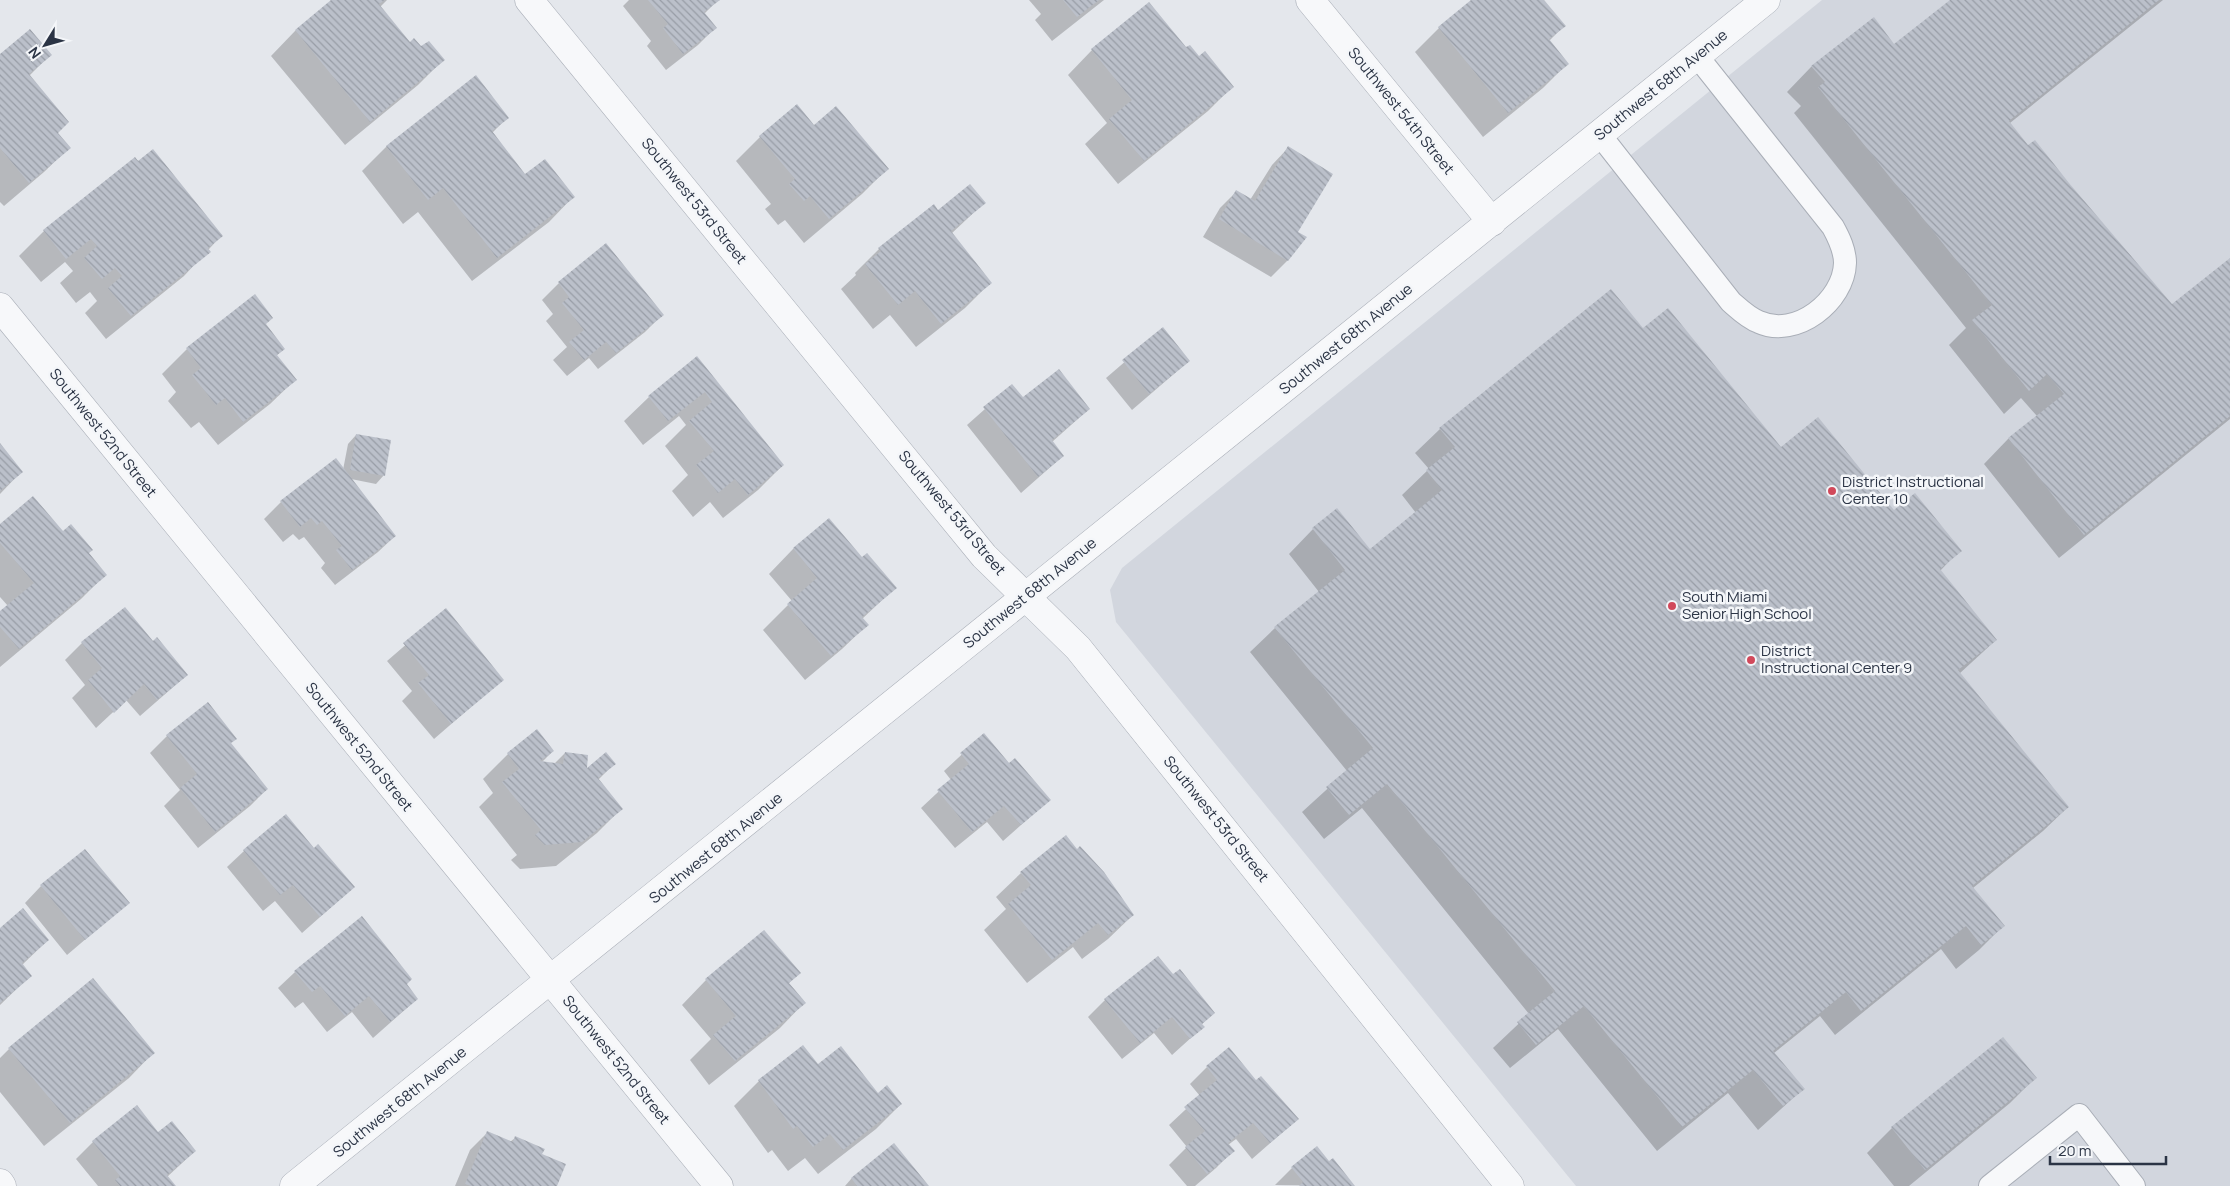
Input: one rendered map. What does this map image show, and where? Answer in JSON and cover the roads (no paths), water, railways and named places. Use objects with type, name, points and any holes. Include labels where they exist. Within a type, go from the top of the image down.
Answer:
[{"type":"street","name":"Southwest 53rd Street","points":[[529,0],[984,556],[1078,648],[1510,1186]]},
{"type":"street","name":"Southwest 54th Street","points":[[1310,0],[1492,222]]},
{"type":"street","name":"Southwest 68th Avenue","points":[[294,1186],[1766,0]]},
{"type":"street","name":"Southwest 52nd Street","points":[[0,307],[719,1186]]},
{"type":"lane","points":[[1600,135],[1731,302],[1745,314],[1760,323],[1778,326],[1794,324],[1813,315],[1830,300],[1841,281],[1845,263],[1841,242],[1834,227],[1697,56]]},
{"type":"lane","points":[[1990,1186],[2079,1115],[2134,1186]]},
{"type":"place","name":"District Instructional Center 10","points":[[1832,491]]},
{"type":"place","name":"South Miami Senior High School","points":[[1672,606]]},
{"type":"place","name":"District Instructional Center 9","points":[[1751,660]]}]
